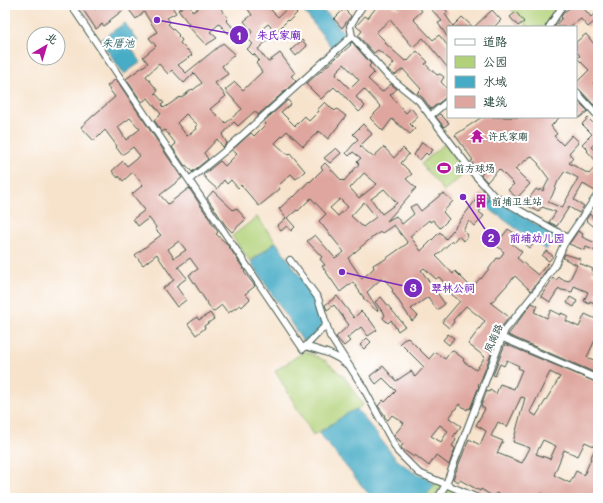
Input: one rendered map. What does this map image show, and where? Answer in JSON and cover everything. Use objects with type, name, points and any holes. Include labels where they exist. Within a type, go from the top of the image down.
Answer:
[{"type":"street","points":[[71,5],[303,349],[326,325]]},
{"type":"street","points":[[362,5],[350,26],[352,36],[387,75],[419,101],[475,175],[494,195],[568,238]]},
{"type":"street","points":[[550,26],[563,5]]},
{"type":"street","points":[[189,180],[226,150],[352,36]]},
{"type":"street","points":[[577,93],[598,116]]},
{"type":"street","points":[[430,116],[447,102]]},
{"type":"street","name":"凤南路","points":[[438,498],[446,484],[506,330],[539,288],[555,264],[568,238],[598,194]]},
{"type":"street","points":[[290,260],[318,298],[330,336],[363,388],[398,452],[419,473],[478,498]]},
{"type":"street","points":[[503,338],[598,379]]},
{"type":"street","points":[[308,347],[326,352],[341,359],[351,369]]},
{"type":"green space","points":[[515,5],[559,5],[545,26],[527,26],[511,9]]},
{"type":"green space","name":"前方球场","points":[[444,144],[468,171],[444,191],[421,164]]},
{"type":"green space","points":[[257,217],[276,242],[250,261],[232,236]]},
{"type":"green space","points":[[305,351],[326,361],[345,378],[363,405],[313,435],[275,371]]},
{"type":"green space","points":[[437,481],[455,488],[451,495],[439,489],[434,498],[424,498]]},
{"type":"water","points":[[299,5],[315,5],[328,14],[348,38],[334,50]]},
{"type":"water","name":"朱厝池","points":[[125,23],[138,41],[130,47],[141,62],[124,74],[100,40]]},
{"type":"water","points":[[492,197],[555,236],[546,250],[485,206]]},
{"type":"water","points":[[276,242],[316,299],[324,324],[308,341],[302,340],[251,262]]},
{"type":"water","points":[[357,409],[396,459],[413,472],[427,478],[435,485],[424,498],[374,498],[366,491],[319,433],[346,414]]},
{"type":"building","points":[[80,5],[92,5],[95,10],[101,5],[148,5],[150,7],[154,5],[171,5],[176,13],[167,18],[170,22],[168,24],[179,35],[178,36],[182,40],[180,43],[192,55],[178,65],[186,73],[223,43],[235,54],[222,66],[228,74],[215,83],[226,96],[210,109],[226,123],[242,109],[225,90],[235,82],[243,90],[262,72],[256,63],[259,60],[247,49],[253,44],[247,38],[252,32],[244,21],[252,15],[245,5],[266,5],[278,17],[290,6],[297,13],[276,32],[268,24],[262,29],[269,39],[258,49],[268,62],[280,53],[295,73],[291,76],[296,81],[258,115],[255,111],[238,126],[234,122],[222,135],[227,143],[223,147],[217,139],[204,153],[208,159],[192,172],[186,165],[185,166],[172,147],[176,144],[165,130],[162,132],[154,120],[161,114],[148,98],[142,102],[126,79],[148,63],[143,57],[156,46],[149,38],[157,32],[144,12],[136,19],[127,7],[104,26],[102,24],[96,29]],"holes":[[[159,64],[168,74],[172,70],[184,83],[194,73],[202,83],[164,108],[161,105],[164,103],[155,93],[158,91],[146,76]],[[186,114],[198,125],[196,127],[197,129],[187,136],[177,123]]]},
{"type":"building","points":[[186,5],[189,5],[193,12],[202,5],[218,5],[228,18],[226,20],[236,31],[231,36],[219,24],[210,32],[217,38],[206,45],[187,25],[189,24],[178,10]]},
{"type":"building","points":[[378,5],[391,5],[398,9],[401,5],[417,5],[422,11],[413,19],[433,40],[439,35],[447,45],[447,67],[423,38],[413,47],[390,20],[376,32],[386,42],[385,43],[405,61],[408,61],[417,51],[428,62],[425,64],[437,75],[440,74],[444,77],[441,82],[447,89],[447,97],[431,109],[423,98],[417,93],[421,89],[403,69],[395,75],[388,70],[394,63],[378,50],[374,53],[358,36],[362,31],[356,26],[365,16],[368,18]]},
{"type":"building","points":[[436,5],[441,5],[448,12],[445,14],[453,26],[447,26],[447,36],[438,23],[442,21],[431,9]]},
{"type":"building","points":[[574,5],[581,5],[591,17],[598,11],[598,26],[594,22],[588,27],[581,19],[570,26],[555,26],[562,18],[561,17],[564,12]]},
{"type":"building","points":[[344,9],[351,16],[342,28],[334,19]]},
{"type":"building","points":[[492,10],[501,20],[495,26],[475,26]]},
{"type":"building","points":[[516,12],[524,22],[518,26],[510,17]]},
{"type":"building","points":[[462,17],[472,26],[453,26]]},
{"type":"building","points":[[586,34],[594,44],[598,41],[598,78],[593,83],[598,89],[598,100],[594,105],[577,88],[577,82],[589,70],[577,58],[580,56],[577,52],[577,41]]},
{"type":"building","points":[[302,40],[307,46],[296,56],[291,50]]},
{"type":"building","points":[[352,42],[371,64],[369,66],[374,73],[368,79],[382,92],[391,84],[397,89],[390,95],[406,113],[411,108],[418,117],[410,124],[415,129],[410,134],[392,119],[383,131],[370,118],[381,107],[364,89],[356,97],[365,106],[359,112],[339,90],[338,91],[334,87],[321,99],[306,84],[351,45],[350,44]],"holes":[[[344,64],[359,80],[350,89],[336,75],[336,72]]]},
{"type":"building","points":[[116,79],[182,178],[160,195],[168,204],[189,188],[218,232],[216,234],[227,244],[245,271],[244,272],[255,286],[245,294],[250,299],[242,307],[240,305],[228,313],[222,305],[213,312],[189,275],[198,269],[190,258],[178,267],[187,278],[176,286],[186,300],[177,307],[163,288],[174,280],[157,254],[143,265],[135,255],[161,235],[155,229],[156,227],[149,218],[138,226],[133,219],[145,210],[132,194],[143,185],[133,172],[123,181],[112,171],[123,161],[127,166],[140,156],[133,147],[122,155],[105,130],[94,141],[81,127],[115,97],[107,86]],"holes":[[[130,118],[140,129],[126,140],[118,127]],[[179,241],[186,250],[174,258],[168,249]]]},
{"type":"building","points":[[288,100],[291,104],[281,112],[295,126],[305,116],[309,121],[319,111],[317,110],[325,102],[333,110],[335,111],[337,109],[346,116],[328,139],[319,131],[303,146],[287,131],[275,143],[288,155],[290,153],[305,171],[296,179],[291,174],[278,186],[280,189],[259,206],[241,185],[238,188],[231,180],[227,184],[224,180],[217,189],[209,182],[203,175],[220,161],[225,166],[237,154],[232,150],[251,133],[254,136],[266,124],[264,121]]},
{"type":"building","points":[[577,100],[588,111],[579,118],[577,116]]},
{"type":"building","points":[[440,114],[449,123],[444,127],[436,117]]},
{"type":"building","points":[[480,118],[559,118],[551,126],[557,134],[554,136],[563,145],[572,135],[579,142],[569,153],[573,158],[569,163],[589,174],[598,164],[598,190],[595,191],[583,184],[574,200],[584,206],[579,213],[569,207],[557,226],[549,222],[556,212],[542,207],[538,212],[525,204],[536,189],[543,191],[549,179],[539,164],[531,156],[515,169],[530,184],[517,198],[508,190],[514,184],[499,169],[487,182],[481,175],[483,173],[477,165],[475,166],[471,161],[473,160],[455,135]],"holes":[[[565,171],[578,178],[562,208],[548,202],[558,181]]]},
{"type":"building","points":[[588,118],[598,128],[595,133],[598,137],[598,141],[591,147],[598,154],[598,163],[582,144],[592,134],[582,124]]},
{"type":"building","points":[[363,124],[372,134],[360,146],[373,157],[384,147],[394,158],[403,148],[409,154],[401,163],[412,174],[406,179],[416,188],[387,221],[396,216],[402,224],[414,214],[410,207],[416,204],[421,211],[443,193],[453,201],[443,212],[449,219],[440,228],[433,220],[430,222],[429,220],[410,236],[421,251],[440,232],[446,239],[481,193],[489,199],[479,212],[484,216],[475,226],[469,221],[463,230],[468,235],[464,241],[458,236],[436,256],[453,274],[455,271],[472,288],[497,258],[499,259],[504,252],[496,245],[508,229],[516,234],[510,242],[522,252],[517,258],[538,275],[548,263],[550,265],[531,291],[515,276],[491,303],[509,317],[501,328],[470,409],[468,408],[467,410],[459,404],[449,418],[461,426],[453,437],[456,440],[452,446],[455,448],[449,465],[436,455],[429,466],[415,455],[414,457],[402,449],[401,447],[403,444],[394,435],[404,423],[392,415],[388,420],[385,418],[378,406],[383,400],[385,402],[396,391],[383,378],[376,384],[370,376],[383,366],[396,381],[411,371],[415,377],[424,367],[400,343],[407,337],[429,359],[435,352],[445,359],[452,350],[464,359],[463,361],[476,370],[485,357],[468,344],[485,321],[466,306],[453,320],[454,322],[449,328],[442,322],[460,301],[451,294],[453,292],[439,277],[436,279],[424,268],[421,270],[445,304],[437,310],[428,297],[411,309],[418,316],[412,321],[383,277],[367,292],[378,310],[377,311],[363,298],[353,282],[340,292],[322,266],[325,265],[320,259],[322,257],[307,241],[315,235],[335,258],[344,252],[319,221],[326,214],[311,198],[298,211],[297,210],[287,218],[295,227],[291,231],[287,226],[281,231],[277,226],[286,218],[279,209],[293,196],[294,197],[323,169],[321,167],[325,163],[342,181],[344,181],[359,164],[357,162],[361,158],[353,152],[349,156],[346,153],[358,139],[353,134]],"holes":[[[364,173],[377,184],[359,198],[350,188]],[[384,189],[397,203],[382,214],[371,199]],[[340,199],[348,207],[338,216],[330,208]],[[364,202],[376,217],[363,227],[351,216]],[[394,225],[408,243],[381,262],[380,261],[373,265],[374,268],[362,279],[348,258],[375,235],[381,232],[382,233]],[[440,425],[448,431],[441,442],[431,436]]]},
{"type":"building","points":[[422,142],[433,150],[428,155],[426,153],[420,160],[414,155]]},
{"type":"building","points":[[336,148],[341,153],[330,163],[324,158]]},
{"type":"building","points":[[213,191],[233,210],[236,208],[246,219],[232,232],[226,226],[207,198]]},
{"type":"building","points":[[598,211],[598,230],[586,220],[590,214],[593,218]]},
{"type":"building","points":[[578,231],[583,234],[582,237],[598,244],[598,252],[586,247],[584,250],[569,244]]},
{"type":"building","points":[[529,237],[535,242],[530,248],[524,243]]},
{"type":"building","points":[[546,251],[553,256],[549,261],[542,256]]},
{"type":"building","points":[[565,254],[581,259],[579,263],[593,269],[591,273],[598,278],[598,290],[595,295],[598,297],[598,305],[590,301],[589,304],[584,301],[588,292],[574,286],[572,292],[561,290],[559,288],[550,302],[541,296],[553,278],[556,280],[559,277],[569,281],[577,265],[563,258]]},
{"type":"building","points":[[337,296],[354,318],[361,311],[377,330],[368,336],[361,327],[347,338],[350,341],[344,346],[336,337],[349,325],[334,305],[327,310],[325,305]]},
{"type":"building","points":[[381,297],[405,326],[398,331],[391,320],[388,323],[383,318],[385,315],[375,302]]},
{"type":"building","points":[[570,297],[577,301],[574,307],[567,303]]},
{"type":"building","points":[[532,303],[538,306],[534,312],[547,318],[551,310],[561,315],[561,313],[568,316],[566,321],[579,327],[585,314],[598,320],[598,334],[587,357],[598,362],[598,374],[508,335]]},
{"type":"building","points":[[210,313],[214,319],[204,326],[205,328],[196,335],[188,324],[197,317],[199,320]]},
{"type":"building","points":[[448,334],[454,338],[449,345],[443,340]]},
{"type":"building","points":[[367,338],[371,342],[364,349],[360,345]]},
{"type":"building","points":[[505,344],[598,383],[596,393],[598,394],[598,498],[551,498],[542,493],[540,498],[509,498],[496,493],[494,497],[481,489],[480,491],[460,480],[459,482],[453,479],[469,439],[480,445],[486,431],[476,425],[485,409],[481,406],[487,391],[489,392],[490,390],[496,394],[500,384],[514,389],[522,370],[518,368],[519,366],[507,360],[504,366],[500,364],[495,376],[493,375]],"holes":[[[550,372],[560,377],[536,416],[530,412]],[[521,397],[525,398],[513,442],[530,448],[522,463],[497,453],[503,441],[491,436],[498,422],[507,427]],[[543,440],[556,446],[550,459],[536,454]],[[585,442],[596,447],[584,475],[576,471],[570,483],[554,475],[564,450],[578,456]]]},
{"type":"place","name":"朱氏家廟","points":[[157,20]]},
{"type":"place","name":"许氏家廟","points":[[477,136]]},
{"type":"place","name":"前方球场","points":[[444,168]]},
{"type":"place","name":"前埔幼儿园","points":[[463,197]]},
{"type":"place","name":"前埔卫生站","points":[[481,201]]},
{"type":"place","name":"翠林公祠","points":[[342,272]]}]
